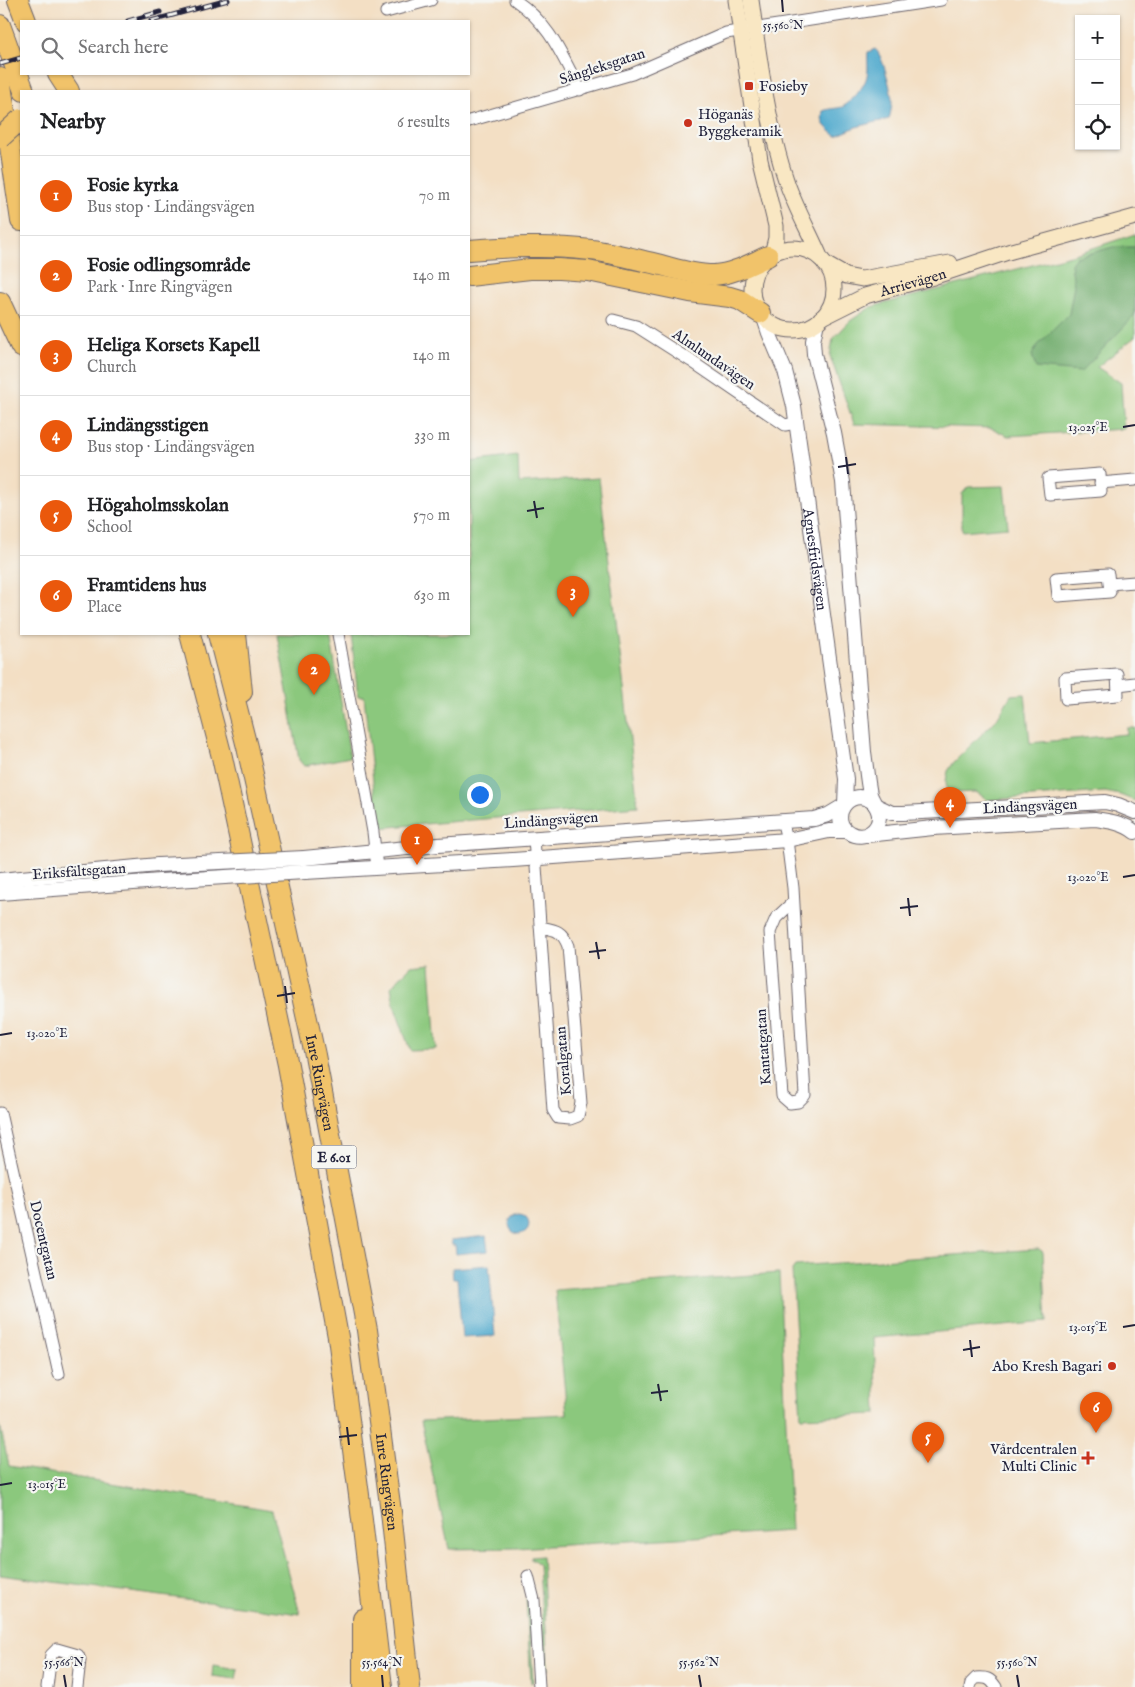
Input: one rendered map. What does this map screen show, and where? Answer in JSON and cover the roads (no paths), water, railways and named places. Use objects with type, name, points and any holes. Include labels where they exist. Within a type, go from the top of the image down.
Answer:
[{"type":"highway","points":[[18,0],[26,20]]},
{"type":"highway","points":[[0,25],[24,90]]},
{"type":"highway","points":[[45,75],[52,90]]},
{"type":"highway","points":[[59,75],[68,90]]},
{"type":"highway","points":[[0,78],[20,215]]},
{"type":"highway","points":[[0,138],[20,120]]},
{"type":"highway","points":[[470,250],[522,247],[591,250],[686,272],[706,274],[721,274],[739,269],[770,255]]},
{"type":"highway","points":[[470,256],[522,247]]},
{"type":"highway","points":[[470,276],[530,270],[588,271],[690,292],[730,296],[740,300],[762,315]]},
{"type":"highway","points":[[0,302],[20,344]]},
{"type":"highway","points":[[178,635],[222,757]]},
{"type":"highway","name":"Inre Ringvägen","points":[[190,635],[222,757],[291,1085],[338,1337],[382,1687]]},
{"type":"highway","name":"Inre Ringvägen","points":[[218,635],[247,747],[315,1055],[367,1330],[391,1512],[410,1687]]},
{"type":"highway","points":[[236,635],[247,747]]},
{"type":"highway","points":[[359,1495],[363,1588],[363,1687]]},
{"type":"highway","points":[[391,1512],[423,1687]]},
{"type":"main road","points":[[736,0],[748,31],[782,167],[794,202],[831,275],[834,288],[832,302],[819,320],[807,327],[790,330],[773,324],[762,315],[753,298],[753,280],[757,270],[770,255],[776,238],[776,226],[760,160],[748,31],[751,0]]},
{"type":"main road","name":"Arrievägen","points":[[819,320],[865,296],[932,277],[1008,252],[1135,217]]},
{"type":"main road","points":[[770,255],[787,248],[797,248],[812,253],[823,261]]},
{"type":"main road","name":"Arrievägen","points":[[823,261],[846,276],[862,279],[1008,252]]},
{"type":"street","points":[[386,12],[430,0]]},
{"type":"street","points":[[514,0],[538,19],[549,32],[580,90]]},
{"type":"street","name":"Sångleksgatan","points":[[470,122],[580,90],[654,65],[726,33],[941,0]]},
{"type":"street","name":"Agnesfridsvägen","points":[[762,315],[785,371],[792,395],[846,779],[844,805]]},
{"type":"street","name":"Almlundavägen","points":[[614,320],[636,326],[785,425],[796,423]]},
{"type":"street","name":"Agnesfridsvägen","points":[[819,320],[813,341],[814,354],[834,433],[843,482],[862,727],[869,787],[874,803]]},
{"type":"street","points":[[1100,483],[1135,480]]},
{"type":"street","points":[[1109,584],[1135,582]]},
{"type":"street","points":[[338,635],[373,832],[377,868]]},
{"type":"street","points":[[1117,674],[1118,684],[1118,695],[1066,699],[1065,678],[1117,674]]},
{"type":"street","points":[[1118,684],[1135,683]]},
{"type":"street","name":"Lindängsvägen","points":[[262,875],[375,851],[821,818],[856,797],[865,798],[892,813],[1105,802],[1135,812]]},
{"type":"street","points":[[865,835],[873,831],[879,820],[879,812],[874,803]]},
{"type":"street","points":[[844,805],[840,819],[846,830]]},
{"type":"street","name":"Lindängsvägen","points":[[259,861],[377,868],[787,840],[829,831],[846,830],[855,835],[865,835],[933,828],[1095,819],[1111,821],[1135,832]]},
{"type":"street","name":"Kantatgatan","points":[[782,820],[787,840],[793,902],[805,1095],[798,1102],[790,1103],[782,1096],[770,932],[776,918],[793,902]]},
{"type":"street","name":"Koralgatan","points":[[534,838],[535,858],[553,1110],[558,1118],[570,1119],[578,1116],[581,1103],[568,946],[564,936],[556,930],[540,927]]},
{"type":"street","name":"Eriksfältsgatan","points":[[0,880],[158,865],[259,861]]},
{"type":"street","name":"Eriksfältsgatan","points":[[0,893],[262,875]]},
{"type":"street","name":"Docentgatan","points":[[0,1113],[59,1374]]},
{"type":"street","points":[[528,1576],[534,1600],[539,1687]]},
{"type":"street","points":[[47,1687],[51,1654],[57,1649],[78,1655],[80,1660],[77,1687]]},
{"type":"street","points":[[970,1687],[976,1678],[985,1677],[992,1681],[996,1687]]},
{"type":"water","points":[[875,49],[883,64],[892,99],[889,119],[856,127],[836,136],[823,123],[823,111],[842,107],[857,94],[867,76],[868,52]]},
{"type":"water","points":[[519,1214],[526,1217],[529,1224],[526,1231],[519,1234],[512,1231],[509,1224],[512,1217]]},
{"type":"water","points":[[486,1236],[488,1251],[456,1254],[455,1245],[452,1245],[451,1240]]},
{"type":"water","points":[[489,1265],[495,1336],[462,1338],[457,1279],[453,1279],[452,1268]]},
{"type":"railway","points":[[155,20],[228,0]]},
{"type":"railway","points":[[132,20],[160,12]]},
{"type":"railway","points":[[0,64],[20,58]]},
{"type":"place","name":"Fosieby","points":[[749,86]]},
{"type":"place","name":"Höganäs Byggkeramik","points":[[688,123]]},
{"type":"place","name":"Heliga Korsets Kapell","points":[[573,617]]},
{"type":"place","name":"Fosie odlingsområde","points":[[314,695]]},
{"type":"place","name":"Lindängsstigen","points":[[950,828]]},
{"type":"place","name":"Fosie kyrka","points":[[417,865]]},
{"type":"place","name":"Abo Kresh Bagari","points":[[1112,1366]]},
{"type":"place","name":"Framtidens hus","points":[[1096,1433]]},
{"type":"place","name":"Vårdcentralen Multi Clinic","points":[[1088,1458]]},
{"type":"place","name":"Högaholmsskolan","points":[[928,1463]]}]
